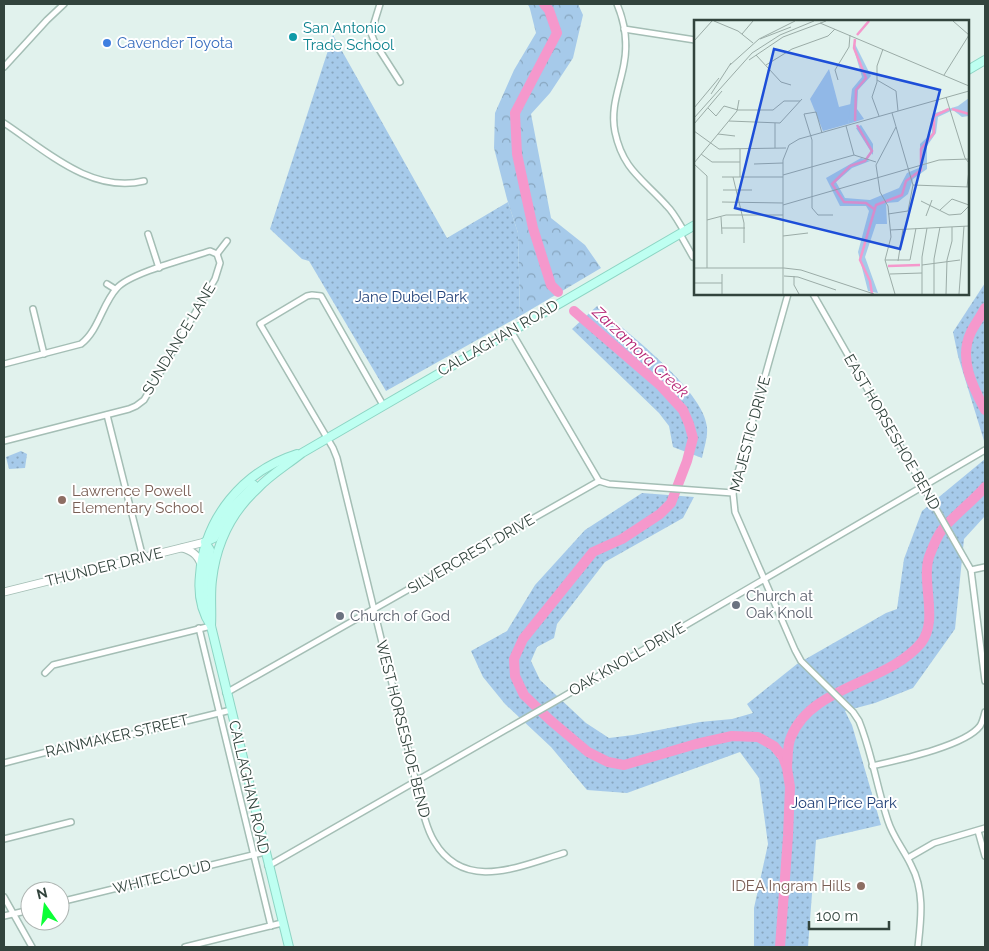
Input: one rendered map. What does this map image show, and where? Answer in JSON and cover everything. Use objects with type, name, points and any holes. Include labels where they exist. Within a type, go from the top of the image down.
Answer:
[{"type":"main road","points":[[969,69],[985,60]]},
{"type":"main road","name":"CALLAGHAN ROAD","points":[[288,947],[226,693],[211,623],[214,568],[219,547],[225,534],[245,501],[257,488],[302,453],[694,226]]},
{"type":"main road","name":"CALLAGHAN ROAD","points":[[211,623],[204,615],[201,601],[201,564],[205,542],[222,509],[239,488],[256,475],[278,462],[302,453]]},
{"type":"main road","points":[[211,623],[206,593],[210,550],[205,542],[214,538],[230,510],[244,494],[270,472],[288,464]]},
{"type":"street","points":[[4,68],[64,4]]},
{"type":"street","points":[[380,4],[371,33],[375,43],[400,82]]},
{"type":"street","points":[[617,4],[624,29],[626,56],[615,96],[614,110],[615,130],[621,152],[632,170],[671,210],[693,257]]},
{"type":"street","points":[[624,29],[694,40]]},
{"type":"street","points":[[4,123],[65,164],[92,178],[113,183],[135,183],[144,180]]},
{"type":"street","points":[[148,234],[159,268]]},
{"type":"street","points":[[4,364],[75,346],[86,340],[116,289],[131,278],[210,251],[217,254],[227,241]]},
{"type":"street","name":"SUNDANCE LANE","points":[[4,441],[136,406],[147,395],[215,279],[220,263],[217,254]]},
{"type":"street","points":[[107,284],[116,289]]},
{"type":"street","name":"WEST HORSESHOE BEND","points":[[383,405],[321,296],[312,295],[260,324],[337,458],[416,782],[434,840],[446,856],[464,868],[481,872],[493,872],[564,853]]},
{"type":"street","name":"MAJESTIC DRIVE","points":[[788,295],[733,493],[737,517],[801,661],[847,706],[859,722],[891,830],[916,875],[922,903],[918,947]]},
{"type":"street","name":"EAST HORSESHOE BEND","points":[[813,295],[971,570]]},
{"type":"street","points":[[33,309],[44,354]]},
{"type":"street","points":[[510,331],[599,481],[609,484],[733,493]]},
{"type":"street","points":[[107,415],[143,558]]},
{"type":"street","name":"OAK KNOLL DRIVE","points":[[268,866],[561,698],[985,450]]},
{"type":"street","name":"SILVERCREST DRIVE","points":[[226,693],[599,481]]},
{"type":"street","name":"THUNDER DRIVE","points":[[4,592],[205,542]]},
{"type":"street","points":[[182,548],[198,556],[201,564]]},
{"type":"street","points":[[985,567],[971,570],[985,681]]},
{"type":"street","points":[[45,673],[53,665],[199,628],[211,623]]},
{"type":"street","name":"CALLAGHAN ROAD","points":[[199,628],[271,926]]},
{"type":"street","name":"RAINMAKER STREET","points":[[4,763],[94,740],[121,737],[231,710]]},
{"type":"street","points":[[872,766],[959,742],[980,726],[985,712]]},
{"type":"street","points":[[4,839],[71,822]]},
{"type":"street","points":[[908,858],[934,843],[985,828]]},
{"type":"street","points":[[978,831],[985,856]]},
{"type":"street","name":"WHITECLOUD","points":[[70,900],[265,852]]},
{"type":"street","points":[[4,897],[32,947]]},
{"type":"street","points":[[4,916],[20,912]]},
{"type":"street","points":[[185,947],[282,923]]},
{"type":"green space","points":[[528,4],[578,4],[583,15],[573,58],[550,93],[531,114],[551,218],[585,245],[601,268],[520,316],[518,233],[494,148],[495,113],[514,70],[536,33]]},
{"type":"green space","name":"Jane Dubel Park","points":[[333,35],[447,238],[508,202],[518,233],[520,316],[386,391],[309,261],[302,259],[270,229]]},
{"type":"green space","points":[[985,283],[985,444],[958,356],[953,332]]},
{"type":"green space","points":[[597,306],[661,362],[692,396],[703,412],[707,427],[702,458],[673,447],[669,426],[659,413],[572,329]]},
{"type":"green space","points":[[21,451],[27,454],[25,468],[9,469],[6,457]]},
{"type":"green space","name":"Joan Price Park","points":[[985,459],[985,516],[964,539],[955,629],[913,688],[875,703],[845,711],[852,725],[881,825],[816,840],[808,947],[754,947],[754,908],[768,844],[759,778],[740,752],[627,793],[587,790],[551,747],[505,704],[483,677],[471,651],[507,631],[535,585],[585,530],[642,493],[694,497],[683,518],[605,562],[557,624],[554,638],[537,647],[531,661],[540,680],[586,723],[609,738],[700,722],[732,719],[753,713],[747,704],[797,664],[886,613],[897,609],[904,559],[922,511]]},
{"type":"waterway","name":"Zarzamora Creek","points":[[544,4],[549,10],[557,33],[515,113],[517,154],[533,228],[551,285],[558,292]]},
{"type":"waterway","points":[[985,308],[971,332],[966,352],[972,382],[985,410]]},
{"type":"waterway","name":"Zarzamora Creek","points":[[574,311],[661,386],[683,410],[693,438],[687,461],[671,503],[660,514],[622,539],[593,552],[523,639],[514,659],[515,676],[524,695],[550,720],[588,752],[608,762],[624,765],[696,744],[732,736],[758,737],[774,746],[783,757],[790,787],[780,947]]},
{"type":"waterway","points":[[787,767],[788,748],[791,737],[801,720],[815,706],[832,695],[890,667],[907,656],[921,643],[929,624],[927,567],[933,547],[947,524],[985,487]]},
{"type":"place","name":"San Antonio Trade School","points":[[293,37]]},
{"type":"place","name":"Cavender Toyota","points":[[107,43]]},
{"type":"place","name":"Lawrence Powell Elementary School","points":[[62,500]]},
{"type":"place","name":"Church at Oak Knoll","points":[[736,605]]},
{"type":"place","name":"Church of God","points":[[340,616]]},
{"type":"place","name":"IDEA Ingram Hills","points":[[861,886]]}]
